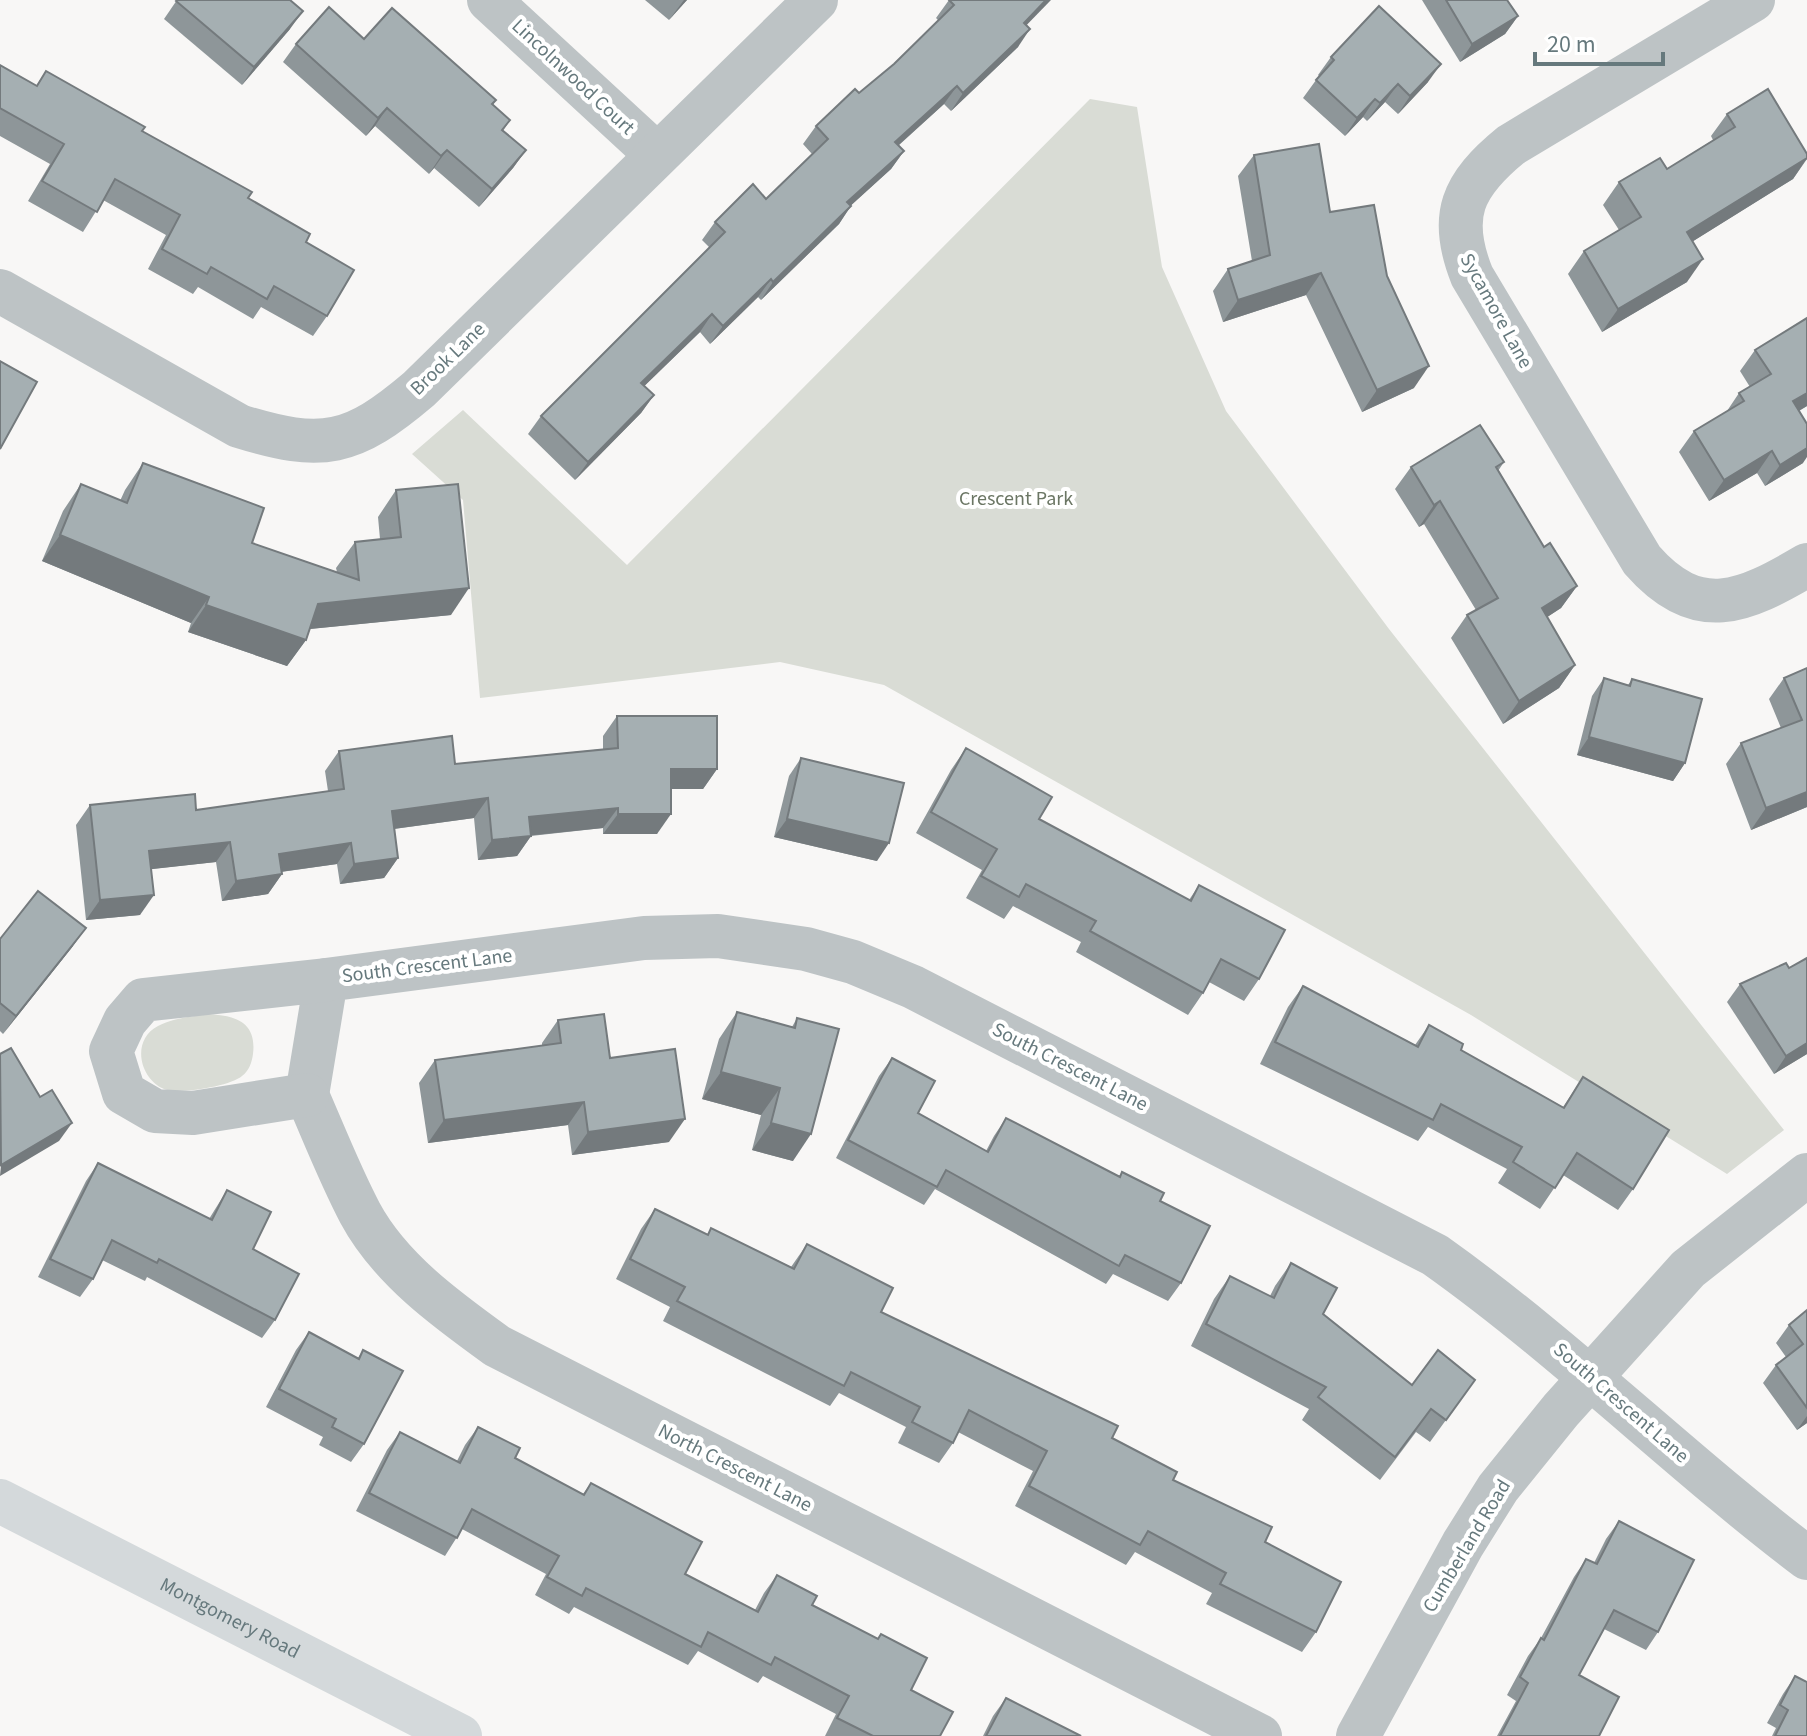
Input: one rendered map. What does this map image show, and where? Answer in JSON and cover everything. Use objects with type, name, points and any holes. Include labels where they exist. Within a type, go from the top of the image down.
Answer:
[{"type":"street","name":"Lincolnwood Court","points":[[489,0],[656,154]]},
{"type":"street","name":"Brook Lane","points":[[0,291],[239,426],[276,437],[315,442],[344,439],[381,421],[419,389],[816,0]]},
{"type":"street","name":"Sycamore Lane","points":[[1753,0],[1511,145],[1487,164],[1470,186],[1459,215],[1460,245],[1472,276],[1642,560],[1661,582],[1684,595],[1710,602],[1739,600],[1807,565]]},
{"type":"street","name":"South Crescent Lane","points":[[307,1095],[326,980],[644,938],[718,936],[766,942],[853,962],[913,987],[1435,1255],[1509,1307],[1761,1523],[1807,1558]]},
{"type":"street","points":[[307,1095],[193,1113],[155,1111],[124,1093],[111,1051],[125,1021],[143,1000],[326,980]]},
{"type":"street","name":"North Crescent Lane","points":[[307,1095],[361,1215],[377,1239],[449,1311],[497,1346],[1260,1736]]},
{"type":"street","name":"Cumberland Road","points":[[1358,1736],[1463,1544],[1498,1488],[1591,1377],[1688,1269],[1807,1175]]},
{"type":"street","name":"Montgomery Road","points":[[0,1501],[460,1736]]},
{"type":"green space","name":"Crescent Park","points":[[1090,99],[1137,107],[1162,267],[1226,411],[1389,629],[1784,1130],[1727,1174],[1471,1015],[884,685],[780,662],[480,698],[463,500],[412,454],[463,410],[627,565]]},
{"type":"green space","points":[[206,1014],[234,1018],[247,1027],[253,1054],[247,1072],[227,1083],[192,1090],[171,1091],[155,1084],[142,1059],[141,1049],[149,1032],[170,1021]]},
{"type":"building","points":[[177,0],[290,0],[303,11],[254,67]]},
{"type":"building","points":[[949,0],[1046,0],[1024,23],[1030,29],[963,93],[957,86],[895,142],[904,151],[847,202],[851,206],[773,282],[771,279],[723,326],[712,314],[641,383],[654,395],[588,462],[541,416],[725,232],[715,222],[753,184],[766,199],[828,139],[816,126],[855,89],[859,93],[894,64],[954,5]]},
{"type":"building","points":[[1446,0],[1507,0],[1518,16],[1472,44]]},
{"type":"building","points":[[1379,6],[1441,64],[1410,96],[1398,84],[1380,103],[1375,99],[1357,118],[1316,80],[1334,60],[1331,57]]},
{"type":"building","points":[[329,7],[364,39],[392,8],[496,100],[492,104],[510,120],[502,130],[526,150],[492,189],[447,150],[441,156],[387,108],[378,118],[296,44]]},
{"type":"building","points":[[0,65],[37,86],[46,71],[145,127],[142,131],[252,192],[248,198],[310,234],[306,242],[354,270],[327,316],[274,286],[267,299],[211,267],[207,274],[162,249],[180,215],[115,179],[97,212],[42,181],[64,144],[0,108]]},
{"type":"building","points":[[1768,89],[1807,158],[1687,232],[1703,259],[1618,309],[1584,251],[1641,217],[1619,182],[1660,158],[1667,169],[1735,127],[1727,114]]},
{"type":"building","points":[[1319,144],[1330,212],[1374,205],[1387,276],[1429,366],[1377,390],[1321,273],[1238,300],[1228,269],[1270,255],[1254,155]]},
{"type":"building","points":[[1807,318],[1807,393],[1793,401],[1807,424],[1807,448],[1780,465],[1772,451],[1724,480],[1694,431],[1744,401],[1739,393],[1771,374],[1755,350]]},
{"type":"building","points":[[0,361],[37,382],[0,449]]},
{"type":"building","points":[[1480,425],[1504,462],[1496,467],[1544,547],[1550,543],[1577,586],[1542,608],[1575,665],[1519,701],[1467,615],[1498,598],[1440,501],[1434,505],[1411,467]]},
{"type":"building","points":[[143,463],[264,508],[252,543],[359,580],[355,542],[401,537],[396,490],[458,484],[469,588],[318,604],[306,640],[206,605],[209,597],[60,535],[81,484],[127,503]]},
{"type":"building","points":[[1807,668],[1807,792],[1766,808],[1741,743],[1802,720],[1784,678]]},
{"type":"building","points":[[1604,678],[1630,686],[1632,679],[1702,699],[1685,763],[1589,737]]},
{"type":"building","points":[[617,716],[717,716],[717,769],[671,769],[671,814],[618,814],[618,808],[529,817],[531,836],[492,840],[488,798],[392,811],[398,858],[354,864],[351,843],[279,854],[282,874],[236,881],[230,842],[149,851],[154,895],[100,900],[90,805],[195,794],[196,810],[344,789],[339,751],[452,736],[455,764],[618,748]]},
{"type":"building","points":[[966,748],[1052,797],[1039,819],[1191,901],[1199,885],[1285,930],[1259,979],[1221,959],[1203,993],[1090,931],[1096,921],[1026,884],[1019,897],[981,876],[997,849],[931,812]]},
{"type":"building","points":[[801,758],[904,783],[889,843],[787,819]]},
{"type":"building","points":[[38,891],[86,928],[16,1016],[0,1003],[0,939]]},
{"type":"building","points":[[1807,958],[1807,1043],[1786,1056],[1740,984],[1786,963],[1789,968]]},
{"type":"building","points":[[1303,986],[1418,1047],[1429,1025],[1463,1044],[1461,1050],[1564,1108],[1583,1077],[1669,1130],[1633,1189],[1577,1153],[1555,1188],[1513,1162],[1522,1147],[1441,1104],[1433,1120],[1275,1042]]},
{"type":"building","points":[[737,1012],[795,1028],[797,1018],[839,1029],[811,1134],[771,1123],[780,1088],[721,1072]]},
{"type":"building","points":[[604,1014],[610,1058],[675,1049],[685,1119],[588,1132],[584,1102],[444,1120],[435,1060],[561,1043],[558,1020]]},
{"type":"building","points":[[11,1048],[40,1097],[52,1090],[72,1123],[1,1165],[0,1054]]},
{"type":"building","points":[[892,1058],[935,1081],[918,1113],[988,1152],[1006,1118],[1120,1177],[1122,1172],[1164,1193],[1160,1201],[1210,1226],[1181,1283],[1125,1255],[1119,1266],[946,1170],[937,1187],[848,1140]]},
{"type":"building","points":[[98,1163],[212,1220],[227,1190],[271,1212],[253,1249],[299,1274],[275,1320],[159,1259],[157,1263],[112,1240],[93,1279],[50,1259]]},
{"type":"building","points":[[655,1209],[708,1235],[711,1228],[794,1269],[807,1244],[893,1288],[881,1312],[1118,1426],[1112,1438],[1177,1472],[1173,1480],[1272,1527],[1265,1542],[1341,1582],[1316,1632],[1220,1584],[1226,1573],[1148,1531],[1140,1545],[1029,1486],[1047,1451],[969,1410],[953,1443],[912,1422],[920,1407],[851,1372],[844,1386],[677,1301],[685,1287],[630,1259]]},
{"type":"building","points":[[1291,1263],[1337,1288],[1323,1314],[1412,1385],[1438,1350],[1475,1380],[1446,1420],[1431,1409],[1395,1457],[1318,1397],[1326,1387],[1206,1324],[1230,1276],[1274,1298]]},
{"type":"building","points":[[1807,1310],[1807,1408],[1776,1365],[1803,1344],[1789,1325]]},
{"type":"building","points":[[309,1332],[359,1359],[363,1350],[403,1371],[364,1444],[332,1427],[336,1419],[279,1389]]},
{"type":"building","points":[[478,1427],[520,1448],[515,1458],[584,1495],[591,1483],[702,1542],[685,1574],[758,1612],[777,1575],[817,1596],[812,1605],[878,1639],[881,1634],[927,1658],[911,1690],[953,1712],[940,1736],[873,1736],[837,1718],[849,1696],[775,1657],[771,1665],[708,1632],[701,1647],[586,1588],[582,1596],[547,1577],[559,1556],[472,1509],[457,1538],[369,1493],[400,1432],[460,1463]]},
{"type":"building","points":[[1619,1521],[1694,1560],[1658,1632],[1614,1610],[1579,1675],[1619,1697],[1599,1736],[1500,1736],[1528,1683],[1520,1677],[1541,1638],[1544,1640],[1586,1559],[1597,1564]]},
{"type":"building","points":[[1795,1676],[1807,1682],[1807,1736],[1775,1736],[1788,1710],[1780,1705]]},
{"type":"building","points":[[1006,1698],[1081,1736],[986,1736]]}]
